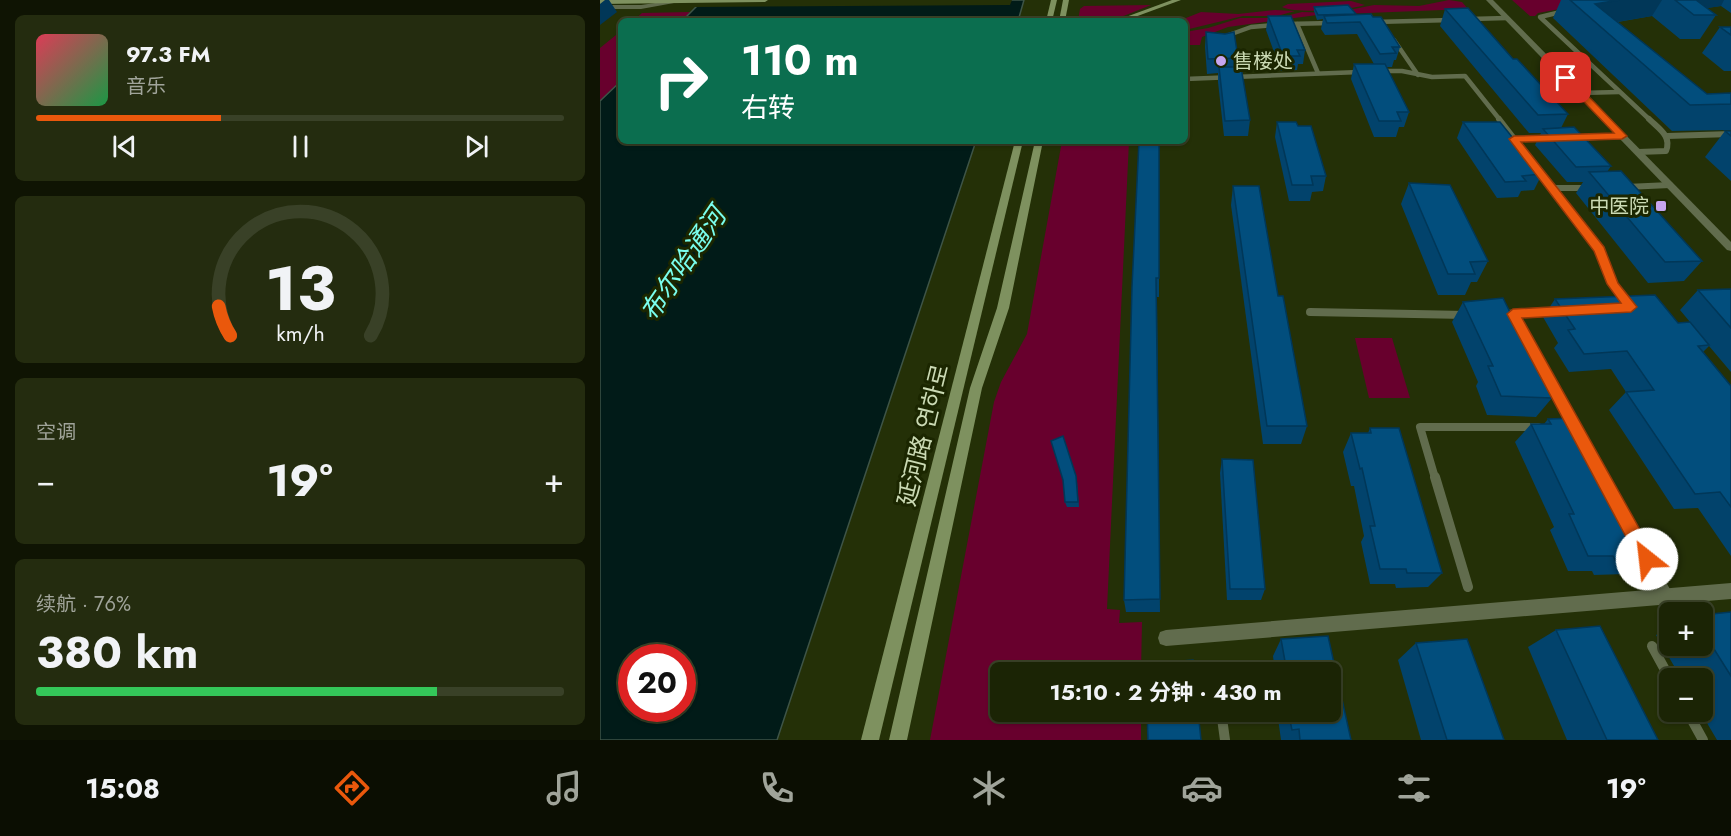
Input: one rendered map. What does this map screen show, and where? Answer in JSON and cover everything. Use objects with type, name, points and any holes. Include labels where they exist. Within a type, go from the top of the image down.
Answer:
[{"type":"main road","points":[[600,2],[765,0]]},
{"type":"main road","points":[[1050,18],[1054,0]]},
{"type":"main road","points":[[1063,18],[1066,0]]},
{"type":"main road","points":[[1127,18],[1178,0]]},
{"type":"main road","name":"延河路 연하로","points":[[870,740],[1018,144]]},
{"type":"main road","name":"延河路 연하로","points":[[898,740],[975,388],[1003,308],[1038,144]]},
{"type":"street","points":[[1490,0],[1731,248]]},
{"type":"street","points":[[600,7],[641,7],[683,1]]},
{"type":"street","points":[[1166,638],[1731,591]]},
{"type":"lane","points":[[1568,11],[1539,17],[1667,136],[1669,144],[1666,151],[1638,152]]},
{"type":"lane","points":[[1370,22],[1507,18]]},
{"type":"lane","points":[[1382,21],[1387,28]]},
{"type":"lane","points":[[1224,44],[1226,36],[1235,31],[1261,26],[1336,23]]},
{"type":"lane","points":[[1297,24],[1318,73]]},
{"type":"lane","points":[[1391,35],[1418,75]]},
{"type":"lane","points":[[1375,71],[1465,76],[1600,250],[1613,284],[1631,307]]},
{"type":"lane","points":[[1188,79],[1364,72]]},
{"type":"lane","points":[[1580,93],[1619,92]]},
{"type":"lane","points":[[1667,136],[1731,134]]},
{"type":"lane","points":[[1570,138],[1622,136]]},
{"type":"lane","points":[[1514,139],[1548,138]]},
{"type":"lane","points":[[1616,187],[1670,184]]},
{"type":"lane","points":[[1552,188],[1595,187]]},
{"type":"lane","points":[[1619,308],[1641,307]]},
{"type":"lane","points":[[1494,314],[1563,311]]},
{"type":"lane","points":[[1310,312],[1473,315]]},
{"type":"lane","points":[[1513,314],[1581,437]]},
{"type":"lane","points":[[1468,587],[1420,427],[1553,427]]},
{"type":"lane","points":[[1564,427],[1575,427]]},
{"type":"lane","points":[[1641,547],[1668,596]]},
{"type":"lane","points":[[1652,646],[1664,668]]},
{"type":"lane","points":[[1223,722],[1225,740]]},
{"type":"lane","points":[[1693,722],[1703,740]]},
{"type":"shaded area","points":[[1449,0],[1462,2],[1468,9],[1317,15],[1228,27],[1202,37],[1200,45],[1188,45],[1188,31],[1240,18],[1278,18],[1302,12],[1334,13],[1374,5],[1419,6]]},
{"type":"shaded area","points":[[1512,0],[1610,0],[1530,16]]},
{"type":"shaded area","points":[[1351,1],[1365,5],[1323,10],[1282,7],[1288,4]]},
{"type":"shaded area","points":[[1151,5],[1118,18],[1078,18],[1080,9],[1084,6]]},
{"type":"shaded area","points":[[1275,10],[1295,11],[1277,16],[1243,16],[1188,29],[1188,18],[1186,18],[1201,12],[1238,14]]},
{"type":"shaded area","points":[[690,12],[685,18],[636,18],[642,13]]},
{"type":"shaded area","points":[[618,33],[618,84],[600,101],[600,48]]},
{"type":"shaded area","points":[[1061,144],[1129,144],[1107,609],[1120,610],[1119,623],[1142,622],[1141,662],[990,662],[990,722],[1141,722],[1141,740],[930,740],[994,402],[1001,382],[1027,334]]},
{"type":"shaded area","points":[[1355,338],[1392,338],[1410,398],[1369,398]]},
{"type":"water","points":[[703,0],[1024,0],[1019,18],[685,18]]},
{"type":"water","name":"布尔哈通河","points":[[618,84],[618,144],[975,144],[777,740],[600,740],[600,101]]},
{"type":"pier","points":[[699,0],[1012,0],[1010,5],[692,7]]},
{"type":"building","points":[[1570,0],[1619,0],[1595,4],[1707,94],[1731,93],[1731,104],[1690,105]]},
{"type":"building","points":[[1675,0],[1696,0],[1716,15],[1694,15]]},
{"type":"building","points":[[1348,5],[1356,14],[1318,15],[1314,7]]},
{"type":"building","points":[[1468,8],[1513,59],[1517,59],[1568,114],[1538,115],[1445,9]]},
{"type":"building","points":[[1371,14],[1373,17],[1381,17],[1400,47],[1392,47],[1396,53],[1380,54],[1360,22],[1327,23],[1324,16]]},
{"type":"building","points":[[1268,16],[1291,16],[1305,50],[1297,50],[1300,56],[1283,56]]},
{"type":"building","points":[[1720,27],[1731,27],[1731,35]]},
{"type":"building","points":[[1206,32],[1225,34],[1234,32],[1238,58],[1208,59]]},
{"type":"building","points":[[1354,64],[1385,64],[1409,112],[1397,112],[1401,121],[1379,121]]},
{"type":"building","points":[[1219,67],[1241,67],[1250,120],[1225,121]]},
{"type":"building","points":[[1277,122],[1296,122],[1298,126],[1311,126],[1326,176],[1311,176],[1313,185],[1292,185]]},
{"type":"building","points":[[1463,122],[1500,122],[1542,174],[1522,176],[1526,181],[1505,182]]},
{"type":"building","points":[[1574,127],[1611,166],[1576,167],[1543,129]]},
{"type":"building","points":[[1139,144],[1159,144],[1159,278],[1156,278],[1160,599],[1124,600],[1132,287]]},
{"type":"building","points":[[1621,171],[1702,261],[1665,262],[1589,172]]},
{"type":"building","points":[[1409,183],[1450,185],[1488,261],[1470,262],[1475,274],[1448,274]]},
{"type":"building","points":[[1233,186],[1259,186],[1278,296],[1283,296],[1307,426],[1267,426]]},
{"type":"building","points":[[1731,289],[1731,328],[1698,290]]},
{"type":"building","points":[[1655,295],[1678,323],[1690,322],[1709,345],[1698,346],[1731,386],[1731,507],[1720,492],[1695,494],[1626,392],[1654,390],[1627,351],[1584,354],[1568,330],[1575,329],[1555,299]]},
{"type":"building","points":[[1503,298],[1552,398],[1501,396],[1488,366],[1493,366],[1463,302]]},
{"type":"building","points":[[1577,418],[1650,559],[1615,560],[1613,556],[1588,556],[1569,514],[1574,514],[1531,424],[1551,424],[1548,419]]},
{"type":"building","points":[[1370,428],[1399,428],[1442,573],[1407,573],[1406,569],[1380,569],[1370,526],[1375,526],[1362,468],[1360,469],[1351,433],[1371,433]]},
{"type":"building","points":[[1063,436],[1076,476],[1078,502],[1065,502],[1063,480],[1051,441]]},
{"type":"building","points":[[1222,459],[1253,460],[1265,589],[1230,589]]},
{"type":"building","points":[[1731,612],[1731,676],[1713,647],[1713,614]]},
{"type":"building","points":[[1600,626],[1658,740],[1607,740],[1556,630]]},
{"type":"building","points":[[1328,636],[1334,662],[1285,662],[1281,639]]},
{"type":"building","points":[[1467,639],[1504,740],[1447,740],[1416,643]]},
{"type":"building","points":[[1193,660],[1193,662],[1169,662]]},
{"type":"building","points":[[1341,695],[1351,740],[1300,740],[1299,729],[1292,730],[1290,722],[1341,722]]},
{"type":"building","points":[[1147,722],[1199,722],[1201,740],[1148,740]]},
{"type":"place","name":"售楼处","points":[[1221,61]]},
{"type":"place","name":"中医院","points":[[1661,206]]},
{"type":"route","points":[[1566,78],[1622,136],[1514,139],[1600,250],[1613,284],[1631,307],[1513,314],[1647,559]]}]
